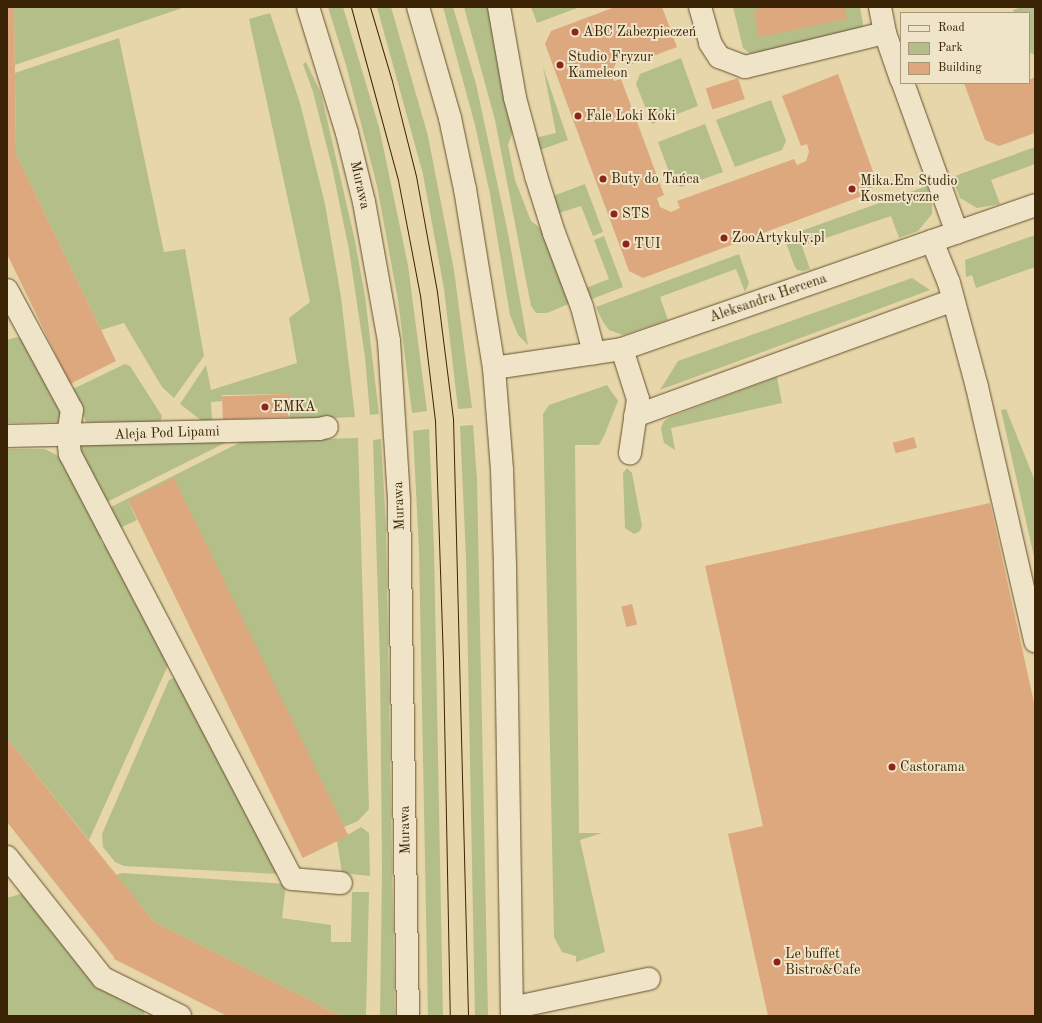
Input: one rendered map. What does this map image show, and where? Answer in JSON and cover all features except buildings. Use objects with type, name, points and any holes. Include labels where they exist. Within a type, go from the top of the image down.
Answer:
[{"type":"street","name":"Murawa","points":[[308,7],[328,66],[359,179],[378,271],[388,341],[399,502],[408,1016]]},
{"type":"street","points":[[418,7],[450,118],[464,182],[494,368],[502,470],[505,546],[512,1012],[650,979]]},
{"type":"street","points":[[499,7],[515,98],[536,176],[554,233],[582,307],[594,353]]},
{"type":"street","points":[[700,7],[710,43],[719,57],[745,67],[885,33]]},
{"type":"street","points":[[880,7],[885,33],[900,76]]},
{"type":"street","points":[[903,84],[957,232]]},
{"type":"street","name":"Aleksandra Hercena","points":[[494,368],[622,349],[1035,206]]},
{"type":"street","points":[[932,241],[953,300],[977,387],[1035,641]]},
{"type":"street","points":[[7,290],[72,410],[68,436],[70,454],[292,879],[342,883]]},
{"type":"street","points":[[635,416],[953,300]]},
{"type":"street","points":[[622,349],[638,399],[630,453]]},
{"type":"street","name":"Aleja Pod Lipami","points":[[7,436],[68,436],[319,429],[327,427]]},
{"type":"street","points":[[7,856],[103,978],[180,1016]]},
{"type":"green space","points":[[14,7],[185,7],[15,65]]},
{"type":"green space","points":[[328,7],[343,7],[379,127],[408,265],[427,411],[412,413],[398,300],[377,186],[346,65]]},
{"type":"green space","points":[[377,7],[391,7],[428,136],[454,270],[472,408],[458,409],[444,289],[423,174]]},
{"type":"green space","points":[[443,7],[453,7],[476,84],[508,233],[528,345],[518,335],[510,315],[490,194],[475,125]]},
{"type":"green space","points":[[464,7],[490,7],[514,128],[508,145],[515,180],[531,221],[544,231],[571,303],[547,313],[536,313],[531,306],[495,120]]},
{"type":"green space","points":[[531,7],[580,7],[537,23]]},
{"type":"green space","points":[[733,7],[860,7],[864,30],[752,55],[743,48]]},
{"type":"green space","points":[[1022,7],[1035,7],[1035,55],[1030,52],[1030,12],[1014,12],[1013,10]]},
{"type":"green space","points":[[270,13],[300,103],[325,204],[341,297],[355,417],[290,420],[289,394],[222,395],[222,401],[211,402],[212,421],[202,421],[180,404],[206,365],[211,390],[297,363],[289,318],[310,302],[249,19]]},
{"type":"green space","points":[[119,38],[164,252],[185,249],[204,356],[174,398],[162,387],[124,323],[101,330],[16,154],[15,73]]},
{"type":"green space","points":[[681,58],[698,106],[652,124],[636,84],[640,74]]},
{"type":"green space","points":[[306,62],[321,93],[355,241],[365,296],[379,414],[370,415],[365,357],[349,250],[332,167],[313,92],[303,64]]},
{"type":"green space","points":[[543,67],[568,140],[540,150],[535,138],[556,133]]},
{"type":"green space","points":[[771,100],[786,141],[782,150],[735,167],[716,120]]},
{"type":"green space","points":[[705,124],[723,172],[681,187],[673,183],[658,142]]},
{"type":"green space","points":[[1035,147],[1035,164],[991,180],[1000,204],[977,208],[960,198],[952,177]]},
{"type":"green space","points":[[585,184],[603,232],[593,236],[581,206],[559,213],[553,196]]},
{"type":"green space","points":[[927,186],[932,199],[932,214],[918,231],[899,238],[891,216],[802,246],[810,269],[803,271],[797,270],[784,237]]},
{"type":"green space","points":[[1035,235],[1035,267],[976,288],[972,275],[966,277],[965,260]]},
{"type":"green space","points":[[604,236],[623,287],[592,299],[586,288],[609,279],[594,240]]},
{"type":"green space","points":[[739,254],[749,283],[745,292],[736,269],[660,297],[668,320],[623,335],[609,330],[603,322],[596,307]]},
{"type":"green space","points":[[912,278],[930,290],[660,390],[678,361]]},
{"type":"green space","points":[[17,337],[25,340],[42,365],[65,422],[7,423],[7,340]]},
{"type":"green space","points":[[125,364],[130,366],[162,416],[160,422],[86,422],[73,389]]},
{"type":"green space","points":[[777,377],[782,403],[671,428],[675,450],[664,443],[661,428],[664,421],[670,417]]},
{"type":"green space","points":[[607,385],[618,401],[604,436],[599,445],[575,445],[579,833],[602,833],[580,840],[605,952],[576,962],[576,956],[562,952],[554,937],[543,414],[549,405]]},
{"type":"green space","points":[[1006,409],[1035,481],[1035,561],[1001,410]]},
{"type":"green space","points":[[473,425],[477,479],[488,1016],[475,1016],[466,557],[460,426]]},
{"type":"green space","points":[[429,429],[434,548],[443,1016],[428,1016],[419,551],[413,431]]},
{"type":"green space","points":[[358,438],[369,809],[358,821],[344,827],[128,501],[137,520],[118,529],[107,509],[243,441]]},
{"type":"green space","points":[[381,439],[386,526],[395,1016],[380,1016],[382,868],[380,664],[373,440]]},
{"type":"green space","points":[[227,442],[105,503],[77,451],[79,444]]},
{"type":"green space","points":[[7,449],[45,449],[62,458],[104,537],[100,539],[103,545],[107,543],[169,663],[89,840],[7,738]]},
{"type":"green space","points":[[627,468],[632,473],[642,526],[640,531],[634,534],[625,528],[623,473]]},
{"type":"green space","points":[[177,677],[280,874],[124,866],[115,862],[103,847],[102,834],[169,680]]},
{"type":"green space","points":[[361,827],[369,833],[370,876],[342,873],[337,841]]},
{"type":"green space","points":[[122,873],[286,884],[282,918],[331,925],[331,942],[351,942],[352,892],[369,892],[366,1016],[341,1016],[154,922],[116,875]]},
{"type":"green space","points":[[27,892],[143,1006],[145,1016],[7,1016],[7,898]]},
{"type":"tram line","points":[[351,7],[398,180],[420,295],[435,420],[443,662],[450,1016]]},
{"type":"tram line","points":[[370,7],[392,81],[416,176],[437,292],[453,418],[468,1016]]},
{"type":"place","name":"ABC Zabezpieczeń","points":[[575,32]]},
{"type":"place","name":"Studio Fryzur Kameleon","points":[[560,65]]},
{"type":"place","name":"Fale Loki Koki","points":[[578,116]]},
{"type":"place","name":"Buty do Tańca","points":[[603,179]]},
{"type":"place","name":"Mika.Em Studio Kosmetyczne","points":[[852,189]]},
{"type":"place","name":"STS","points":[[614,214]]},
{"type":"place","name":"ZooArtykuly.pl","points":[[724,238]]},
{"type":"place","name":"TUI","points":[[626,244]]},
{"type":"place","name":"EMKA","points":[[265,407]]},
{"type":"place","name":"Castorama","points":[[892,767]]},
{"type":"place","name":"Le buffet Bistro&Cafe","points":[[777,962]]}]
